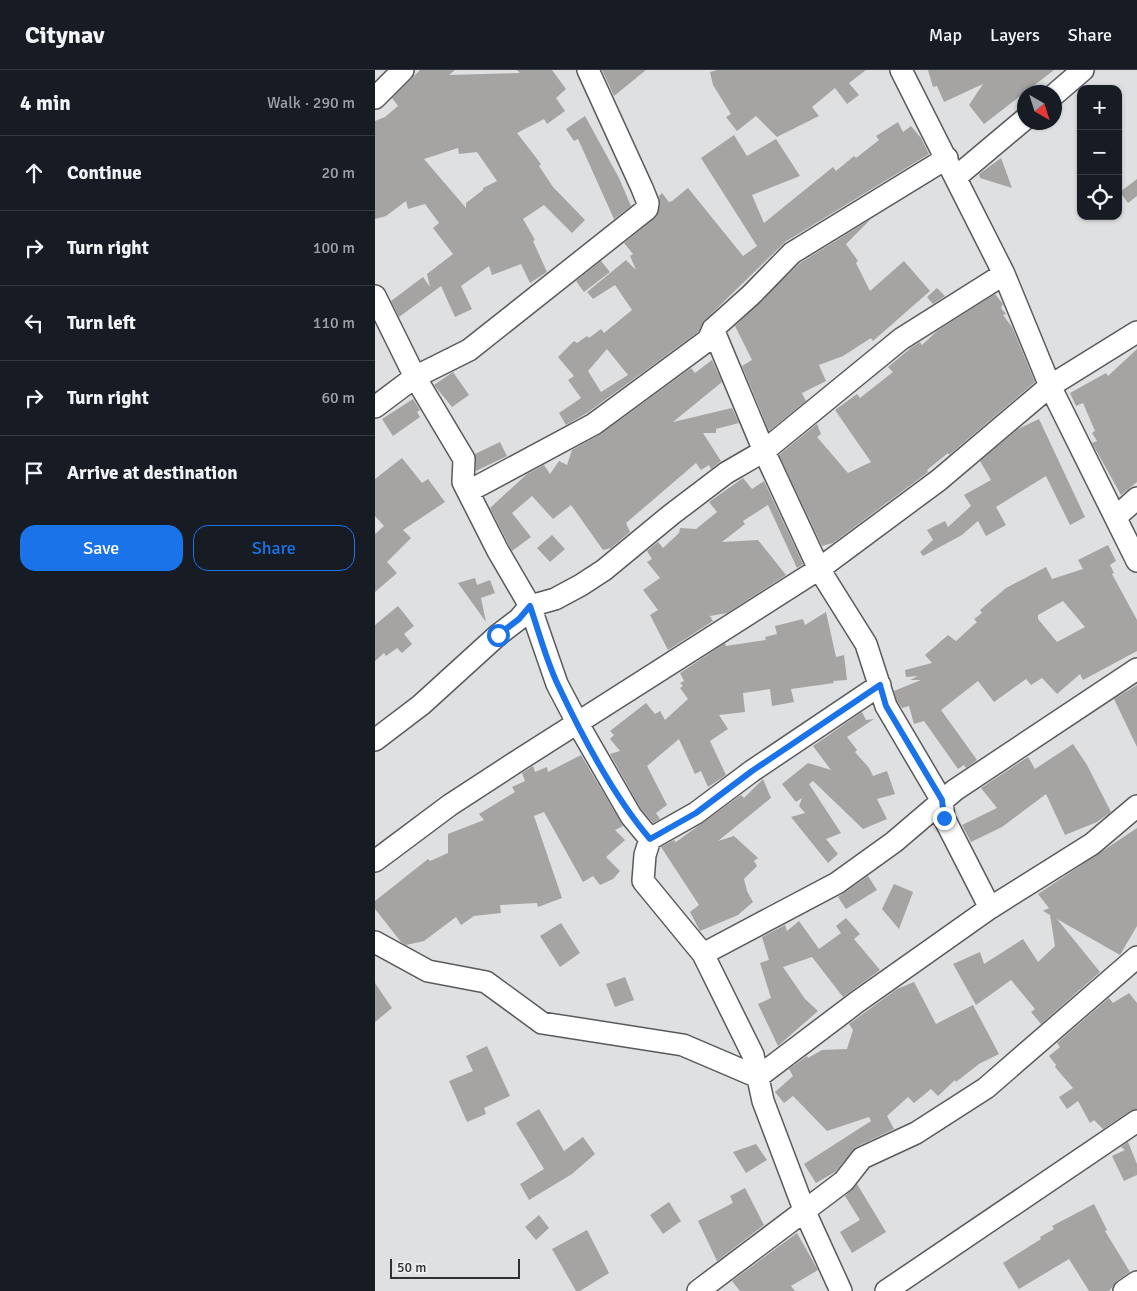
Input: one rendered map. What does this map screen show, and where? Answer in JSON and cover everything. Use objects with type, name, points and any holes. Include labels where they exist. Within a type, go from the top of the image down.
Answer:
[{"type":"street","points":[[375,98],[403,70]]},
{"type":"street","points":[[375,407],[415,377],[469,350],[647,209],[648,203],[642,188],[587,70]]},
{"type":"street","points":[[901,70],[1003,274],[1050,386],[1117,516],[1137,560]]},
{"type":"street","points":[[1062,88],[1083,70]]},
{"type":"street","points":[[469,491],[594,424],[708,340],[713,329],[751,295],[792,253],[951,167],[1017,124]]},
{"type":"street","points":[[375,740],[421,706],[519,619],[530,606],[555,599],[581,585],[726,474],[764,451],[901,339],[1003,274]]},
{"type":"street","points":[[375,296],[415,377],[464,459],[463,482],[498,551],[530,606],[557,684],[631,816],[650,839]]},
{"type":"street","points":[[713,329],[764,451],[819,569],[866,644],[886,706],[942,800],[944,818],[990,908]]},
{"type":"street","points":[[375,861],[450,805],[819,569],[939,480],[1050,386],[1137,332]]},
{"type":"street","points":[[1117,516],[1137,498]]},
{"type":"street","points":[[703,954],[837,883],[894,842],[955,790],[1137,669]]},
{"type":"street","points":[[841,1291],[805,1212],[763,1101],[753,1054],[703,954],[643,881],[645,855],[650,839],[696,813],[752,771],[880,685]]},
{"type":"street","points":[[758,1077],[857,1002],[990,908],[1092,844],[1137,806]]},
{"type":"street","points":[[375,942],[428,971],[486,982],[542,1023],[683,1045],[758,1077]]},
{"type":"street","points":[[698,1291],[844,1181],[862,1158],[916,1133],[986,1088],[1137,957]]},
{"type":"street","points":[[887,1291],[1137,1121]]},
{"type":"street","points":[[1125,1291],[1137,1282]]},
{"type":"building","points":[[420,70],[455,70],[449,75],[520,73],[517,70],[552,70],[566,89],[556,98],[565,111],[547,124],[544,119],[517,133],[541,164],[539,166],[553,187],[585,220],[572,233],[544,205],[523,219],[535,240],[533,241],[547,272],[530,283],[521,264],[492,275],[489,266],[461,286],[472,309],[455,317],[441,286],[399,317],[391,301],[423,277],[430,287],[427,274],[453,254],[433,228],[439,223],[425,204],[408,209],[406,201],[386,216],[375,219],[375,121],[385,117],[398,106],[392,98]],"holes":[[[458,148],[459,154],[477,152],[497,181],[483,188],[466,203],[466,208],[424,159]]]},
{"type":"building","points":[[602,70],[646,70],[614,96]]},
{"type":"building","points":[[717,70],[866,70],[849,83],[859,95],[847,104],[835,88],[812,107],[819,116],[777,137],[756,116],[737,131],[726,117],[731,114],[713,85],[710,72]]},
{"type":"building","points":[[928,70],[1054,70],[1035,85],[1017,85],[1017,99],[984,124],[969,105],[983,84],[944,102],[937,86],[933,87]]},
{"type":"building","points":[[585,116],[619,178],[631,206],[614,219],[578,139],[574,141],[566,129]]},
{"type":"building","points":[[898,122],[903,132],[911,126],[921,138],[929,154],[785,242],[705,320],[698,332],[587,413],[566,425],[559,413],[581,398],[568,380],[574,376],[558,357],[574,341],[577,343],[587,336],[589,338],[601,329],[604,333],[632,310],[615,285],[593,299],[587,292],[626,260],[636,270],[630,256],[633,254],[624,243],[655,218],[660,205],[659,196],[662,193],[669,202],[688,188],[743,256],[757,246],[701,158],[734,135],[747,156],[776,139],[800,176],[752,195],[764,223],[833,167],[836,171],[854,156],[856,158],[879,140],[876,136]],"holes":[[[607,349],[628,375],[601,392],[588,371]]]},
{"type":"building","points":[[1001,158],[1012,188],[980,178],[979,174]]},
{"type":"building","points":[[1137,179],[1137,196],[1128,203],[1122,195],[1122,190]]},
{"type":"building","points":[[871,219],[846,244],[858,261],[856,263],[870,291],[904,261],[930,291],[873,341],[871,338],[843,356],[819,365],[826,381],[802,393],[806,401],[769,431],[742,366],[752,360],[735,326],[800,263]]},
{"type":"building","points":[[601,261],[610,272],[584,292],[576,281]]},
{"type":"building","points":[[937,288],[945,296],[933,304],[927,297]]},
{"type":"building","points":[[995,294],[1003,304],[1001,308],[1006,314],[1003,315],[1012,327],[1035,382],[949,455],[948,453],[927,470],[928,472],[833,543],[822,546],[779,455],[817,424],[821,434],[817,437],[848,473],[871,462],[835,410],[857,394],[860,398],[893,372],[888,367],[912,347],[920,342],[922,345],[937,331]]},
{"type":"building","points":[[1137,349],[1137,482],[1121,495],[1092,443],[1097,441],[1092,433],[1095,431],[1083,403],[1076,406],[1070,393],[1106,373],[1108,376]]},
{"type":"building","points":[[712,360],[722,382],[673,422],[732,408],[739,423],[716,429],[716,433],[703,433],[721,461],[711,469],[709,465],[701,470],[696,463],[626,523],[630,532],[611,548],[603,550],[571,505],[553,519],[532,496],[512,513],[531,537],[512,551],[490,508],[527,474],[544,465],[550,474],[559,461],[567,465],[572,450],[601,434],[691,368],[695,373]]},
{"type":"building","points":[[453,372],[469,395],[452,407],[434,385]]},
{"type":"building","points":[[413,399],[420,410],[417,412],[420,417],[393,436],[382,419]]},
{"type":"building","points":[[1039,419],[1085,517],[1070,525],[1046,476],[996,507],[1006,525],[986,536],[978,521],[962,535],[923,556],[920,552],[933,540],[927,530],[945,521],[948,527],[971,506],[964,495],[991,480],[980,461],[1018,429]]},
{"type":"building","points":[[500,442],[507,456],[476,471],[475,454]]},
{"type":"building","points":[[402,458],[422,483],[428,479],[445,502],[403,530],[411,538],[387,562],[397,573],[375,592],[375,534],[384,526],[375,516],[375,479]]},
{"type":"building","points":[[743,478],[752,489],[764,481],[803,564],[797,568],[768,505],[743,521],[745,524],[722,542],[758,540],[786,575],[727,613],[710,616],[713,621],[668,650],[650,615],[658,610],[643,590],[660,578],[647,562],[652,559],[647,551],[658,542],[663,548],[679,533],[680,528],[696,529],[717,512],[709,502]]},
{"type":"building","points":[[552,535],[565,549],[550,562],[537,548]]},
{"type":"building","points":[[1108,545],[1116,561],[1110,565],[1114,573],[1112,574],[1137,620],[1137,651],[1083,680],[1080,674],[1057,694],[1042,678],[1031,685],[1026,679],[994,702],[978,681],[941,710],[977,760],[966,768],[964,765],[958,769],[924,721],[914,724],[909,706],[902,708],[897,701],[894,691],[921,680],[910,680],[918,676],[906,677],[905,670],[932,663],[925,655],[948,635],[956,641],[977,622],[974,619],[982,613],[980,610],[1006,588],[1046,567],[1052,579],[1083,569],[1078,560]],"holes":[[[1063,601],[1085,627],[1057,642],[1038,619],[1038,615]]]},
{"type":"building","points":[[475,578],[477,585],[490,580],[495,593],[481,598],[486,622],[458,583]]},
{"type":"building","points":[[398,606],[414,626],[404,634],[412,644],[402,653],[397,648],[386,656],[384,653],[375,661],[375,625]]},
{"type":"building","points":[[826,612],[836,657],[844,655],[847,680],[791,689],[794,702],[772,706],[770,689],[743,693],[745,712],[719,715],[728,729],[710,741],[726,775],[708,787],[701,771],[695,774],[679,739],[647,766],[667,805],[656,813],[660,819],[653,823],[641,809],[610,754],[620,751],[610,739],[614,735],[610,731],[646,703],[655,714],[660,711],[665,720],[688,699],[680,688],[683,686],[680,683],[684,681],[680,673],[725,643],[726,646],[766,640],[765,637],[777,634],[775,626],[803,619],[805,625]]},
{"type":"building","points":[[1137,685],[1137,747],[1114,699]]},
{"type":"building","points":[[862,712],[866,720],[874,719],[847,737],[857,750],[855,752],[869,768],[873,776],[887,771],[895,794],[877,799],[887,819],[863,829],[813,781],[809,784],[841,833],[826,839],[838,854],[828,863],[791,817],[805,813],[799,806],[802,798],[796,802],[782,784],[808,763],[831,770],[813,746]]},
{"type":"building","points":[[1073,744],[1087,765],[1111,812],[1097,822],[1065,835],[1046,794],[1002,827],[971,842],[962,825],[997,808],[981,788],[1028,757],[1035,769]]},
{"type":"building","points":[[581,755],[623,826],[615,830],[625,840],[606,857],[620,871],[613,879],[600,885],[593,876],[583,882],[544,812],[534,816],[562,898],[538,907],[537,903],[500,905],[501,913],[474,916],[461,925],[456,917],[424,941],[406,945],[401,942],[375,909],[375,901],[428,859],[430,861],[448,853],[448,834],[484,820],[479,814],[515,792],[512,787],[525,781],[522,773],[533,766],[535,772],[547,767],[548,772]]},
{"type":"building","points":[[763,779],[771,798],[718,841],[734,836],[758,858],[754,861],[757,866],[744,879],[747,891],[753,902],[738,915],[700,931],[690,912],[699,905],[661,847],[674,840],[676,842],[741,795],[744,798]]},
{"type":"building","points":[[1137,828],[1137,926],[1120,955],[1057,919],[1100,972],[1041,1024],[1031,1012],[1035,1009],[1011,980],[976,1005],[953,964],[980,952],[984,964],[1023,939],[1038,962],[1055,946],[1050,915],[1043,911],[1049,908],[1038,894]]},
{"type":"building","points":[[868,876],[877,890],[846,909],[838,897]]},
{"type":"building","points":[[894,884],[913,892],[899,929],[882,909]]},
{"type":"building","points":[[846,918],[860,934],[854,939],[880,970],[843,997],[812,957],[783,967],[805,999],[818,1011],[778,1046],[758,1004],[771,998],[760,963],[769,960],[762,937],[785,925],[787,931],[799,921],[819,949],[841,933],[836,926]]},
{"type":"building","points":[[561,923],[580,953],[560,967],[540,936]]},
{"type":"building","points":[[625,977],[634,1000],[615,1007],[606,984]]},
{"type":"building","points":[[914,982],[936,1024],[973,1005],[999,1054],[979,1064],[956,1082],[955,1080],[938,1096],[931,1089],[914,1103],[908,1097],[887,1116],[894,1129],[856,1147],[835,1172],[816,1183],[804,1164],[871,1121],[869,1117],[827,1131],[793,1096],[784,1103],[775,1092],[793,1076],[789,1069],[807,1056],[808,1058],[822,1050],[847,1049],[853,1030],[849,1024],[897,989]]},
{"type":"building","points":[[375,983],[392,1008],[375,1022]]},
{"type":"building","points":[[1129,993],[1137,1003],[1137,1109],[1130,1111],[1103,1129],[1094,1120],[1090,1123],[1078,1101],[1067,1109],[1059,1097],[1073,1088],[1055,1067],[1056,1065],[1049,1056],[1060,1047],[1057,1043],[1109,998],[1113,1003]]},
{"type":"building","points":[[487,1046],[510,1096],[484,1108],[486,1114],[467,1122],[449,1081],[473,1071],[466,1056]]},
{"type":"building","points":[[539,1109],[564,1151],[583,1137],[595,1154],[572,1174],[529,1200],[520,1184],[544,1169],[516,1123]]},
{"type":"building","points":[[1128,1142],[1137,1164],[1137,1175],[1124,1181],[1112,1156],[1125,1150],[1121,1147]]},
{"type":"building","points":[[756,1144],[767,1160],[746,1173],[733,1152]]},
{"type":"building","points":[[857,1184],[886,1232],[852,1253],[840,1232],[860,1220],[845,1196]]},
{"type":"building","points":[[745,1188],[764,1225],[717,1261],[698,1221],[733,1203],[730,1196]]},
{"type":"building","points":[[669,1202],[681,1221],[663,1234],[650,1215]]},
{"type":"building","points":[[1094,1204],[1107,1230],[1105,1231],[1130,1272],[1117,1281],[1109,1291],[1089,1291],[1069,1259],[1019,1289],[1003,1263],[1041,1239],[1040,1237],[1054,1229],[1052,1226]]},
{"type":"building","points":[[539,1215],[549,1228],[536,1240],[525,1227]]},
{"type":"building","points":[[587,1230],[609,1273],[580,1291],[576,1291],[552,1249]]},
{"type":"building","points":[[797,1233],[818,1270],[791,1286],[795,1291],[740,1291],[732,1281]]},
{"type":"route","points":[[498,635],[519,619],[530,606],[557,684],[631,816],[650,839],[696,813],[752,771],[880,685],[886,706],[942,800],[944,818]]}]
